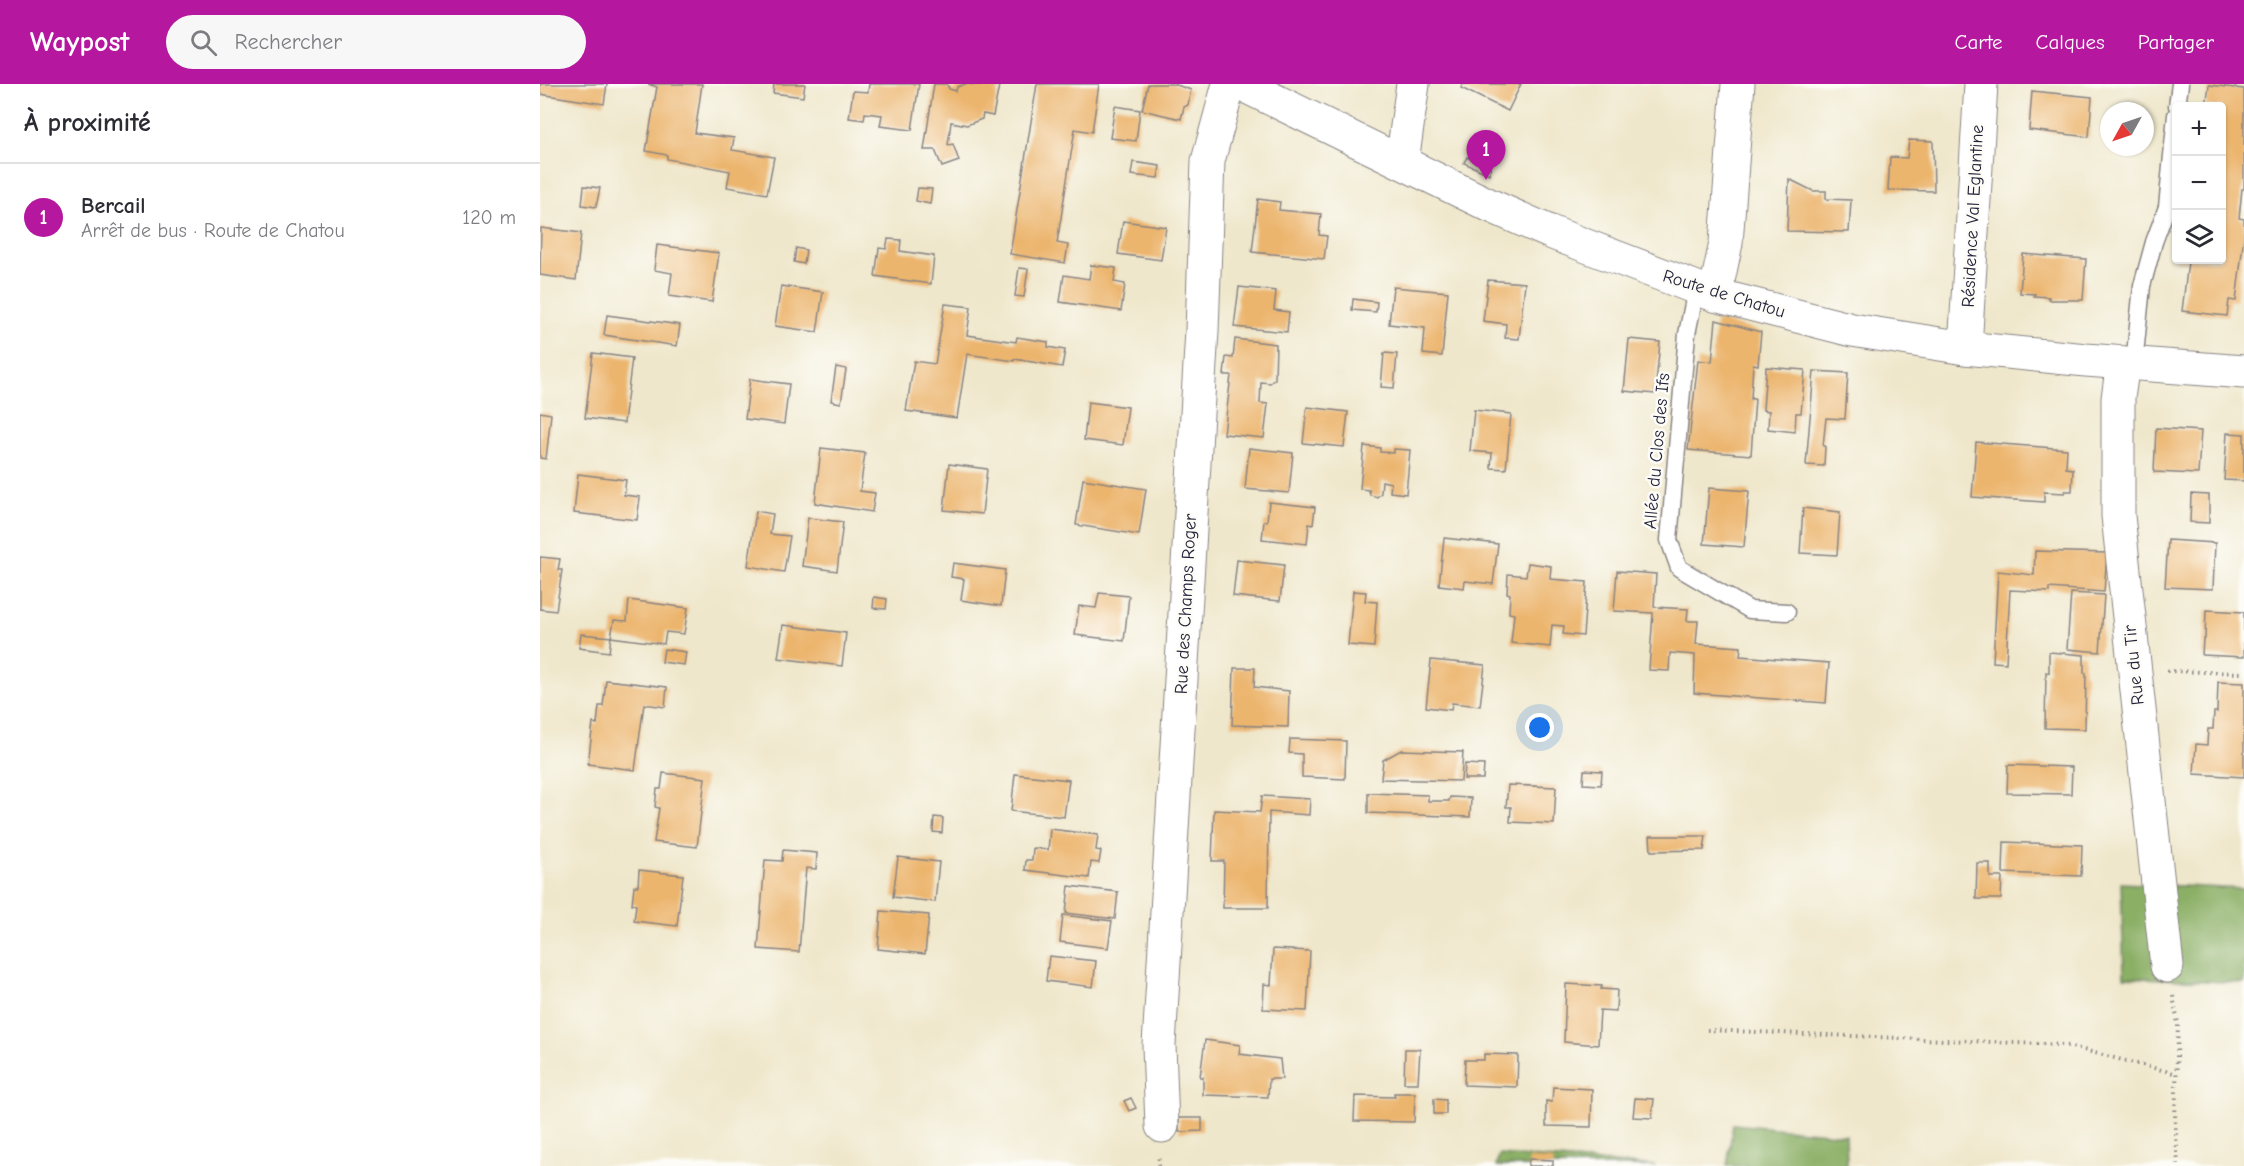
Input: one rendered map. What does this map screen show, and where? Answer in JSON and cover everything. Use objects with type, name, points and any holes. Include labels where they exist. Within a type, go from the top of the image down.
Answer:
[{"type":"street","name":"Rue des Champs Roger","points":[[1162,1126],[1159,1045],[1202,343],[1208,161],[1229,84]]},
{"type":"street","name":"Route de Chatou","points":[[1241,84],[1509,214],[1706,292],[1852,330],[1965,348],[2129,364],[2244,372]]},
{"type":"street","points":[[1402,162],[1413,84]]},
{"type":"street","points":[[1706,292],[1726,243],[1738,84]]},
{"type":"street","name":"Résidence Val Eglantine","points":[[1965,348],[1981,84]]},
{"type":"street","name":"Rue du Tir","points":[[2129,364],[2118,398],[2118,516],[2167,966]]},
{"type":"lane","points":[[2178,102],[2180,84]]},
{"type":"lane","points":[[2129,364],[2142,286],[2154,242],[2167,207],[2172,156]]},
{"type":"lane","name":"Allée du Clos des Ifs","points":[[1706,292],[1688,334],[1669,540],[1679,568],[1750,610],[1787,612]]},
{"type":"path","points":[[2135,671],[2244,673]]},
{"type":"path","points":[[2167,966],[2178,1024],[2175,1120],[2178,1166]]},
{"type":"path","points":[[1707,1030],[2064,1045],[2177,1074]]},
{"type":"green space","points":[[2121,883],[2244,889],[2244,983],[2124,977]]},
{"type":"green space","points":[[1733,1124],[1846,1135],[1847,1166],[1727,1166]]},
{"type":"green space","points":[[1499,1155],[1656,1166],[1496,1166]]},
{"type":"building","points":[[540,84],[607,84],[604,104],[540,94]]},
{"type":"building","points":[[648,84],[702,84],[695,133],[734,138],[732,150],[774,157],[767,194],[727,187],[730,171],[667,159],[667,155],[646,151],[657,87]]},
{"type":"building","points":[[774,84],[805,84],[803,97],[773,93]]},
{"type":"building","points":[[869,84],[919,84],[912,130],[880,126],[882,115],[865,113],[864,120],[849,118],[853,91],[868,92]]},
{"type":"building","points":[[934,84],[947,84],[949,89],[956,91],[957,87],[965,84],[999,86],[993,116],[983,114],[982,119],[967,125],[951,122],[948,145],[953,144],[959,161],[942,167],[935,150],[924,150]]},
{"type":"building","points":[[1037,84],[1099,84],[1092,132],[1075,129],[1057,243],[1068,245],[1065,263],[1010,254]]},
{"type":"building","points":[[1148,84],[1174,84],[1191,90],[1188,105],[1184,107],[1181,119],[1142,110]]},
{"type":"building","points":[[1463,84],[1521,84],[1508,111],[1461,88]]},
{"type":"building","points":[[2209,85],[2244,89],[2244,189],[2242,189],[2239,218],[2244,219],[2244,236],[2236,301],[2229,300],[2227,316],[2182,311],[2188,264],[2226,264],[2226,102],[2207,102]]},
{"type":"building","points":[[2032,91],[2092,97],[2089,137],[2029,130]]},
{"type":"building","points":[[1115,106],[1140,110],[1136,141],[1110,138]]},
{"type":"building","points":[[1909,140],[1933,141],[1934,191],[1888,190],[1890,157],[1907,158]]},
{"type":"building","points":[[1467,157],[1491,168],[1489,174],[1464,163]]},
{"type":"building","points":[[1133,162],[1160,166],[1158,178],[1131,175]]},
{"type":"building","points":[[1789,179],[1813,191],[1826,191],[1826,199],[1851,200],[1849,232],[1787,231]]},
{"type":"building","points":[[584,186],[600,188],[596,207],[582,205]]},
{"type":"building","points":[[918,188],[932,189],[930,204],[916,201]]},
{"type":"building","points":[[1258,199],[1280,202],[1279,210],[1321,214],[1319,235],[1327,236],[1324,259],[1252,252]]},
{"type":"building","points":[[1123,221],[1166,227],[1161,260],[1118,254]]},
{"type":"building","points":[[541,228],[581,233],[576,280],[540,275]]},
{"type":"building","points":[[888,239],[901,240],[900,251],[934,256],[931,284],[875,276],[879,248],[886,249]]},
{"type":"building","points":[[657,245],[719,253],[712,302],[669,296],[672,273],[654,270]]},
{"type":"building","points":[[796,248],[806,250],[804,264],[794,262]]},
{"type":"building","points":[[2023,254],[2086,259],[2083,300],[2049,300],[2049,297],[2020,293]]},
{"type":"building","points":[[1091,265],[1116,268],[1114,282],[1125,284],[1121,311],[1060,302],[1064,275],[1089,279]]},
{"type":"building","points":[[1019,268],[1028,269],[1024,297],[1015,296]]},
{"type":"building","points":[[1488,280],[1525,283],[1519,339],[1505,338],[1506,324],[1483,321]]},
{"type":"building","points":[[781,286],[823,292],[817,332],[775,326]]},
{"type":"building","points":[[1239,287],[1276,291],[1274,310],[1289,312],[1287,332],[1234,327]]},
{"type":"building","points":[[1393,287],[1448,292],[1442,356],[1423,354],[1425,328],[1389,324]]},
{"type":"building","points":[[1353,299],[1377,302],[1376,312],[1352,310]]},
{"type":"building","points":[[945,304],[971,307],[967,335],[1016,342],[1017,337],[1048,342],[1048,347],[1065,350],[1062,367],[967,354],[957,418],[906,411],[914,361],[935,364]]},
{"type":"building","points":[[607,315],[680,325],[677,346],[604,335]]},
{"type":"building","points":[[1716,320],[1761,332],[1758,365],[1753,364],[1751,399],[1755,399],[1751,455],[1688,450],[1698,360],[1712,362]]},
{"type":"building","points":[[1235,339],[1276,344],[1275,379],[1270,383],[1261,382],[1260,403],[1268,404],[1264,438],[1224,434],[1231,375],[1224,375],[1226,357],[1233,358]]},
{"type":"building","points":[[1629,339],[1660,342],[1655,394],[1624,391]]},
{"type":"building","points":[[593,353],[632,358],[624,423],[585,418]]},
{"type":"building","points":[[1384,353],[1397,354],[1394,388],[1381,387]]},
{"type":"building","points":[[836,367],[846,369],[841,403],[831,401]]},
{"type":"building","points":[[1766,367],[1805,370],[1801,413],[1796,413],[1795,432],[1768,429],[1769,411],[1763,410]]},
{"type":"building","points":[[1814,371],[1848,373],[1845,419],[1826,418],[1823,446],[1825,446],[1824,466],[1806,465]]},
{"type":"building","points":[[750,379],[789,384],[784,424],[745,419]]},
{"type":"building","points":[[1088,402],[1128,407],[1123,445],[1084,440]]},
{"type":"building","points":[[1307,407],[1348,412],[1344,447],[1303,443]]},
{"type":"building","points":[[1474,410],[1511,414],[1506,469],[1491,468],[1492,453],[1470,451]]},
{"type":"building","points":[[540,412],[551,414],[546,459],[540,458]]},
{"type":"building","points":[[2156,428],[2201,431],[2198,474],[2154,472]]},
{"type":"building","points":[[2227,433],[2244,434],[2244,481],[2224,480]]},
{"type":"building","points":[[1976,442],[2067,449],[2066,468],[2073,469],[2072,491],[2044,492],[2044,502],[1972,497]]},
{"type":"building","points":[[1364,446],[1380,448],[1380,452],[1394,453],[1394,449],[1410,450],[1406,494],[1390,492],[1391,483],[1382,481],[1381,493],[1377,497],[1370,495],[1369,490],[1360,489]]},
{"type":"building","points":[[821,448],[865,453],[860,491],[875,493],[872,512],[815,503]]},
{"type":"building","points":[[1249,448],[1293,453],[1289,493],[1245,489]]},
{"type":"building","points":[[949,464],[987,469],[982,514],[944,510]]},
{"type":"building","points":[[578,474],[626,480],[624,495],[640,497],[637,520],[574,513]]},
{"type":"building","points":[[1083,479],[1146,489],[1139,535],[1076,525]]},
{"type":"building","points":[[1709,488],[1749,491],[1744,547],[1704,544]]},
{"type":"building","points":[[2191,494],[2209,495],[2209,523],[2190,522]]},
{"type":"building","points":[[1269,502],[1315,507],[1313,525],[1309,524],[1307,544],[1262,539]]},
{"type":"building","points":[[1803,508],[1840,512],[1837,555],[1800,553]]},
{"type":"building","points":[[756,511],[773,514],[770,534],[790,536],[784,572],[748,566]]},
{"type":"building","points":[[808,518],[843,522],[837,571],[802,566]]},
{"type":"building","points":[[1444,538],[1498,544],[1493,584],[1465,581],[1464,588],[1439,585]]},
{"type":"building","points":[[2168,540],[2215,543],[2213,589],[2165,587]]},
{"type":"building","points":[[2035,551],[2107,553],[2104,592],[2049,588],[2049,592],[2010,590],[2006,663],[1993,662],[1998,571],[2034,575]]},
{"type":"building","points":[[540,557],[560,559],[558,570],[562,570],[556,611],[540,609]]},
{"type":"building","points":[[1237,560],[1284,565],[1280,601],[1233,596]]},
{"type":"building","points":[[953,563],[1005,570],[1001,606],[961,600],[964,579],[951,577]]},
{"type":"building","points":[[1528,563],[1551,566],[1550,579],[1587,582],[1583,636],[1563,634],[1564,626],[1552,625],[1550,647],[1511,643],[1514,614],[1509,613],[1508,574],[1526,576]]},
{"type":"building","points":[[1617,571],[1656,574],[1654,607],[1688,609],[1687,621],[1698,621],[1696,644],[1741,647],[1740,656],[1829,663],[1826,703],[1694,693],[1695,655],[1670,653],[1669,671],[1649,670],[1653,613],[1614,611]]},
{"type":"building","points":[[1353,591],[1366,592],[1365,601],[1377,602],[1374,647],[1348,645]]},
{"type":"building","points":[[1099,593],[1129,596],[1124,641],[1075,635],[1079,606],[1096,608]]},
{"type":"building","points":[[2071,593],[2104,595],[2100,652],[2067,649]]},
{"type":"building","points":[[874,597],[887,599],[886,609],[873,608]]},
{"type":"building","points":[[629,600],[688,608],[684,634],[666,632],[664,644],[611,637],[614,620],[627,621]]},
{"type":"building","points":[[2206,610],[2244,612],[2244,657],[2202,655]]},
{"type":"building","points":[[783,625],[846,633],[842,666],[778,658]]},
{"type":"building","points":[[581,634],[611,637],[609,652],[579,648]]},
{"type":"building","points":[[664,649],[686,652],[684,665],[662,662]]},
{"type":"building","points":[[2049,652],[2084,655],[2085,729],[2045,728],[2046,672],[2049,673]]},
{"type":"building","points":[[1431,660],[1485,665],[1480,706],[1452,703],[1451,710],[1426,707]]},
{"type":"building","points":[[1234,668],[1255,668],[1254,687],[1289,691],[1288,727],[1232,725]]},
{"type":"building","points":[[606,680],[667,687],[665,707],[644,704],[635,770],[588,764],[593,723],[597,724],[599,706],[603,706]]},
{"type":"building","points":[[2218,682],[2244,683],[2244,777],[2194,774],[2196,744],[2207,745],[2208,729],[2213,729],[2214,712],[2217,712]]},
{"type":"building","points":[[1290,739],[1346,741],[1345,779],[1302,777],[1302,754],[1289,753]]},
{"type":"building","points":[[1401,750],[1463,752],[1461,781],[1381,779],[1383,760]]},
{"type":"building","points":[[1465,764],[1484,765],[1483,779],[1464,779]]},
{"type":"building","points":[[2008,765],[2072,767],[2071,794],[2007,793]]},
{"type":"building","points":[[1584,770],[1602,771],[1601,785],[1583,784]]},
{"type":"building","points":[[663,773],[705,778],[697,847],[654,842],[659,808],[655,807],[657,789],[661,789]]},
{"type":"building","points":[[1015,774],[1069,780],[1064,817],[1011,811]]},
{"type":"building","points":[[1508,785],[1556,787],[1554,824],[1510,822],[1511,807],[1506,807]]},
{"type":"building","points":[[1368,793],[1428,795],[1428,801],[1449,801],[1450,797],[1471,798],[1470,817],[1368,813]]},
{"type":"building","points":[[1262,796],[1310,799],[1309,815],[1269,812],[1268,908],[1223,908],[1224,861],[1212,861],[1214,810],[1260,812]]},
{"type":"building","points":[[934,817],[943,818],[942,833],[933,832]]},
{"type":"building","points":[[1050,829],[1098,835],[1096,850],[1101,851],[1099,863],[1091,862],[1089,878],[1025,870],[1026,860],[1032,860],[1033,848],[1048,850]]},
{"type":"building","points":[[1650,836],[1706,836],[1704,850],[1651,851]]},
{"type":"building","points":[[2004,842],[2082,845],[2081,876],[2003,873]]},
{"type":"building","points":[[783,850],[817,853],[816,869],[806,868],[799,952],[758,949],[765,860],[782,861]]},
{"type":"building","points":[[898,857],[939,862],[935,902],[893,897]]},
{"type":"building","points":[[1977,863],[1990,863],[1990,877],[2002,877],[2001,899],[1976,899]]},
{"type":"building","points":[[639,870],[683,875],[677,926],[634,921],[636,905],[632,904],[634,886],[638,886]]},
{"type":"building","points":[[1069,886],[1118,892],[1115,919],[1066,913]]},
{"type":"building","points":[[881,911],[929,915],[925,954],[878,949]]},
{"type":"building","points":[[1063,915],[1112,921],[1108,948],[1060,942]]},
{"type":"building","points":[[1273,949],[1310,951],[1307,1011],[1263,1009],[1264,984],[1271,985]]},
{"type":"building","points":[[1049,956],[1096,961],[1093,987],[1046,981]]},
{"type":"building","points":[[1566,984],[1602,986],[1601,989],[1617,990],[1616,1011],[1600,1010],[1598,1045],[1564,1042]]},
{"type":"building","points":[[1205,1040],[1240,1045],[1239,1054],[1280,1059],[1282,1079],[1269,1079],[1268,1097],[1203,1095],[1203,1077],[1200,1077]]},
{"type":"building","points":[[1405,1049],[1420,1049],[1418,1083],[1404,1083]]},
{"type":"building","points":[[1484,1054],[1518,1055],[1517,1087],[1464,1085],[1465,1060],[1484,1060]]},
{"type":"building","points":[[1553,1087],[1592,1089],[1591,1127],[1546,1126],[1546,1101],[1552,1102]]},
{"type":"building","points":[[1394,1093],[1415,1093],[1414,1122],[1354,1121],[1355,1096],[1395,1097]]},
{"type":"building","points":[[1131,1098],[1136,1108],[1129,1111],[1124,1101]]},
{"type":"building","points":[[1635,1098],[1654,1099],[1652,1118],[1633,1117]]},
{"type":"building","points":[[1434,1099],[1446,1100],[1446,1114],[1434,1114]]},
{"type":"building","points":[[1179,1118],[1202,1118],[1202,1131],[1179,1132]]},
{"type":"building","points":[[1529,1159],[1553,1160],[1553,1166],[1528,1166]]},
{"type":"place","name":"Bercail","points":[[1486,180]]}]
